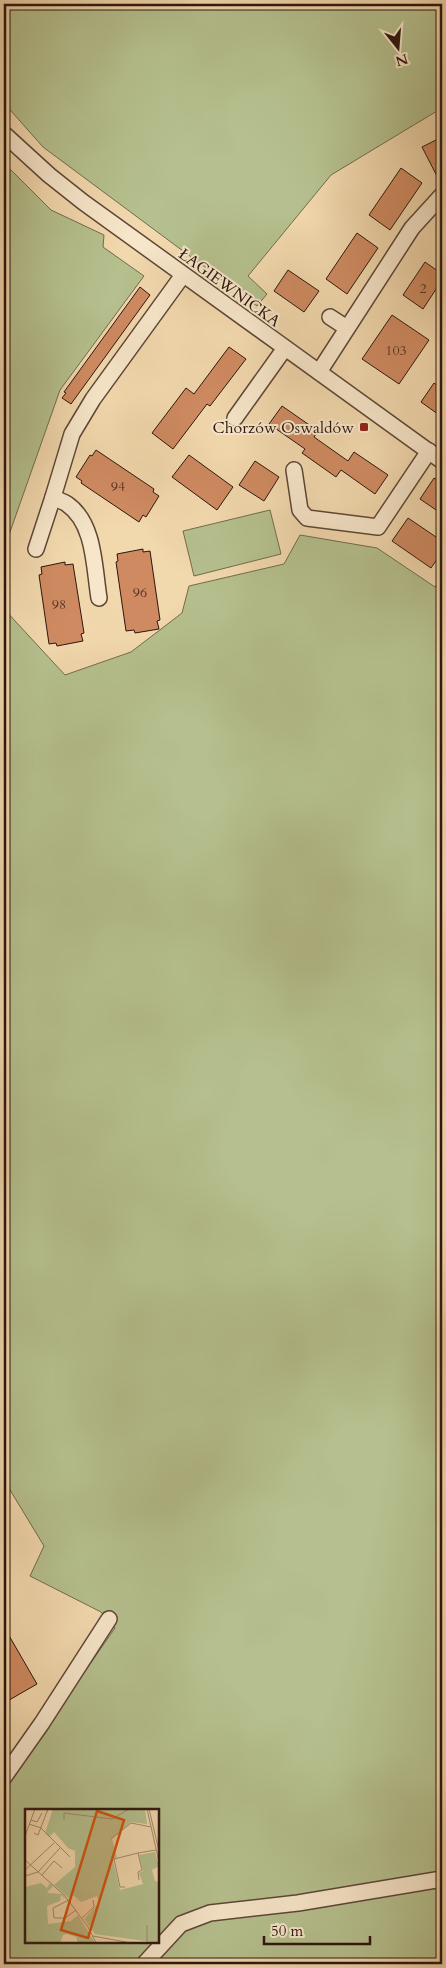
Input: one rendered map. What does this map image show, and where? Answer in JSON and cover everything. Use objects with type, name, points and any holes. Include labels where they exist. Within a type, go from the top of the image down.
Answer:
[{"type":"street","name":"ŁAGIEWNICKA","points":[[4,134],[49,175],[83,202],[442,461]]},
{"type":"street","points":[[319,372],[412,228],[442,195]]},
{"type":"street","points":[[36,549],[72,434],[93,400],[183,275]]},
{"type":"street","points":[[330,317],[347,328]]},
{"type":"street","points":[[235,418],[285,348]]},
{"type":"street","points":[[294,470],[300,510],[307,518],[378,527],[429,451]]},
{"type":"street","points":[[52,497],[68,505],[82,521],[90,541],[99,598]]},
{"type":"street","points":[[4,1777],[42,1723],[109,1619]]},
{"type":"street","points":[[144,1964],[181,1924],[210,1913],[298,1903],[442,1879]]},
{"type":"green space","points":[[4,4],[442,4],[442,108],[331,175],[248,276],[267,294],[257,306],[43,147],[4,103]]},
{"type":"green space","points":[[4,163],[51,210],[104,235],[103,247],[144,276],[60,390],[4,549]]},
{"type":"green space","points":[[270,510],[281,554],[194,576],[183,531]]},
{"type":"green space","points":[[300,535],[377,548],[435,587],[442,576],[442,1964],[4,1964],[4,1788],[115,1628],[101,1612],[30,1576],[44,1546],[4,1480],[4,609],[65,675],[131,652],[182,613],[189,586],[284,564]]},
{"type":"building","points":[[442,137],[442,186],[422,147]]},
{"type":"building","points":[[401,168],[422,183],[390,230],[369,215]]},
{"type":"building","points":[[357,233],[378,248],[347,294],[326,279]]},
{"type":"building","points":[[425,262],[442,274],[442,280],[423,309],[403,295]]},
{"type":"building","points":[[288,270],[319,291],[304,312],[274,291]]},
{"type":"building","points":[[140,287],[150,295],[71,404],[62,398],[66,393],[64,392]]},
{"type":"building","points":[[392,315],[429,340],[399,384],[362,359]]},
{"type":"building","points":[[229,347],[246,359],[210,406],[207,404],[173,449],[152,433],[186,388],[194,394]]},
{"type":"building","points":[[434,383],[442,389],[442,417],[421,402]]},
{"type":"building","points":[[282,406],[318,431],[314,437],[348,461],[354,452],[388,475],[375,494],[341,470],[336,477],[302,453],[305,449],[269,424]]},
{"type":"building","points":[[96,450],[154,489],[153,492],[159,496],[146,517],[143,515],[139,522],[81,483],[82,481],[76,477],[90,455],[92,456]]},
{"type":"building","points":[[189,455],[233,487],[217,510],[172,477]]},
{"type":"building","points":[[255,461],[279,477],[264,501],[239,485]]},
{"type":"building","points":[[434,478],[442,483],[442,514],[420,499]]},
{"type":"building","points":[[408,518],[442,541],[442,552],[431,568],[392,541]]},
{"type":"building","points":[[143,549],[143,552],[150,551],[160,620],[157,621],[159,629],[135,633],[134,630],[126,631],[116,562],[118,561],[117,554]]},
{"type":"building","points":[[65,562],[65,565],[73,564],[84,633],[81,634],[83,641],[57,646],[56,643],[49,644],[39,575],[42,574],[41,567]]},
{"type":"building","points":[[4,1627],[37,1684],[4,1703]]},
{"type":"place","name":"Chorzów Oswaldów","points":[[364,427]]}]
